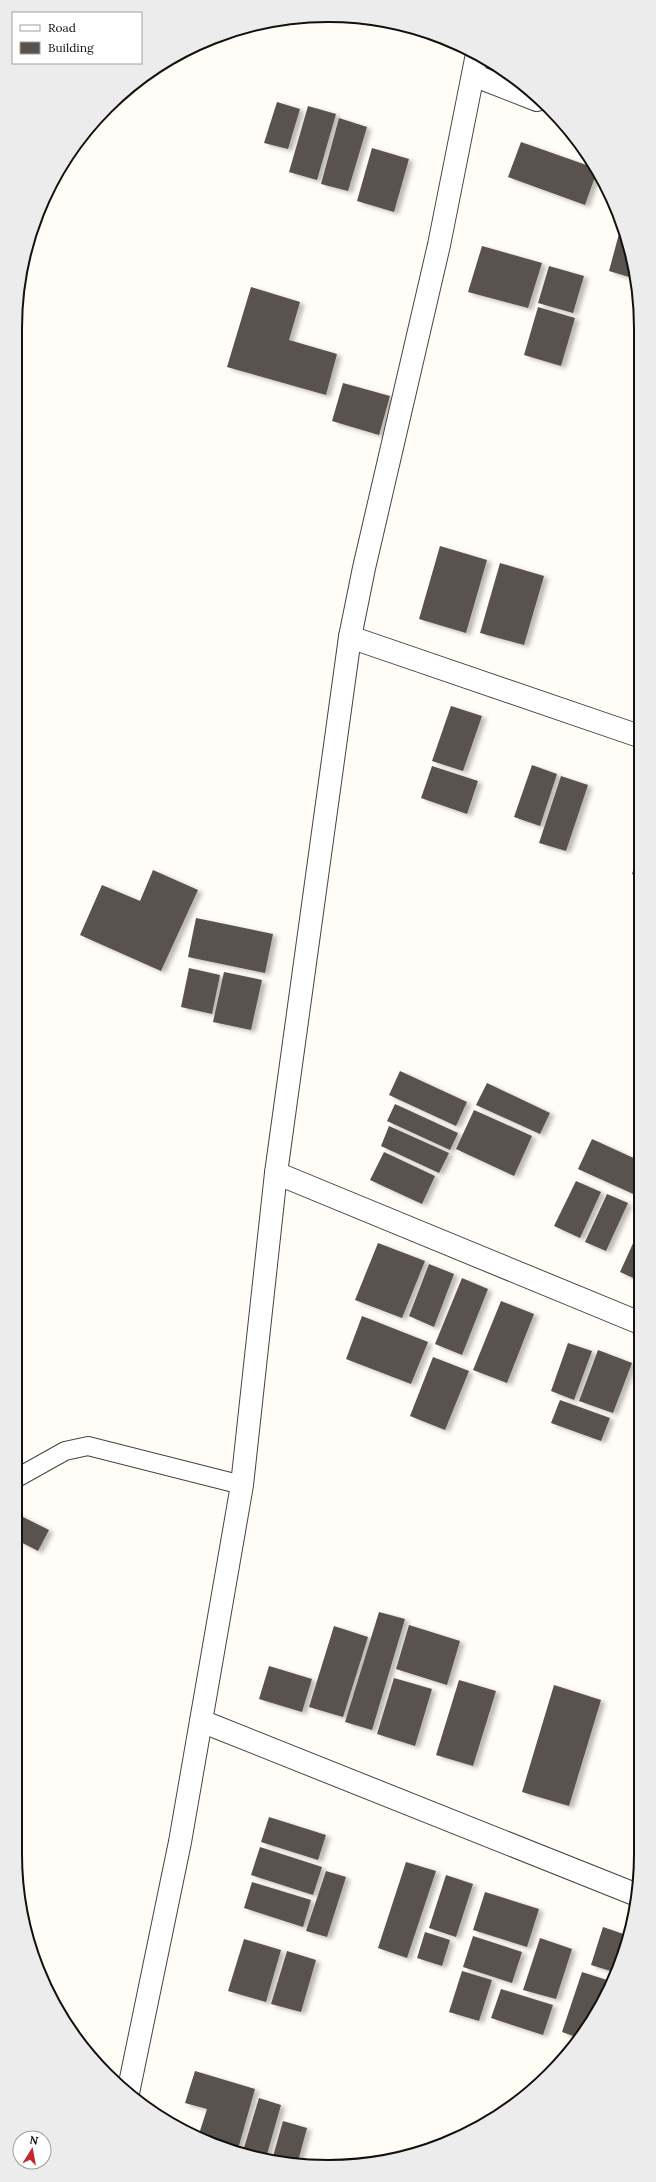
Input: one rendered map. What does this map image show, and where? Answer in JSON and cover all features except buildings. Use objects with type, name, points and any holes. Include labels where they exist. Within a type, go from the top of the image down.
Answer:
[{"type":"street","points":[[129,2087],[178,1850],[242,1485],[276,1173],[350,637],[364,568],[439,245],[476,60]]},
{"type":"street","points":[[473,75],[528,97]]},
{"type":"street","points":[[350,637],[634,734]]},
{"type":"street","points":[[276,1173],[634,1320]]},
{"type":"street","points":[[201,1721],[631,1892]]},
{"type":"lane","points":[[22,1475],[65,1451],[88,1446],[242,1485]]}]
